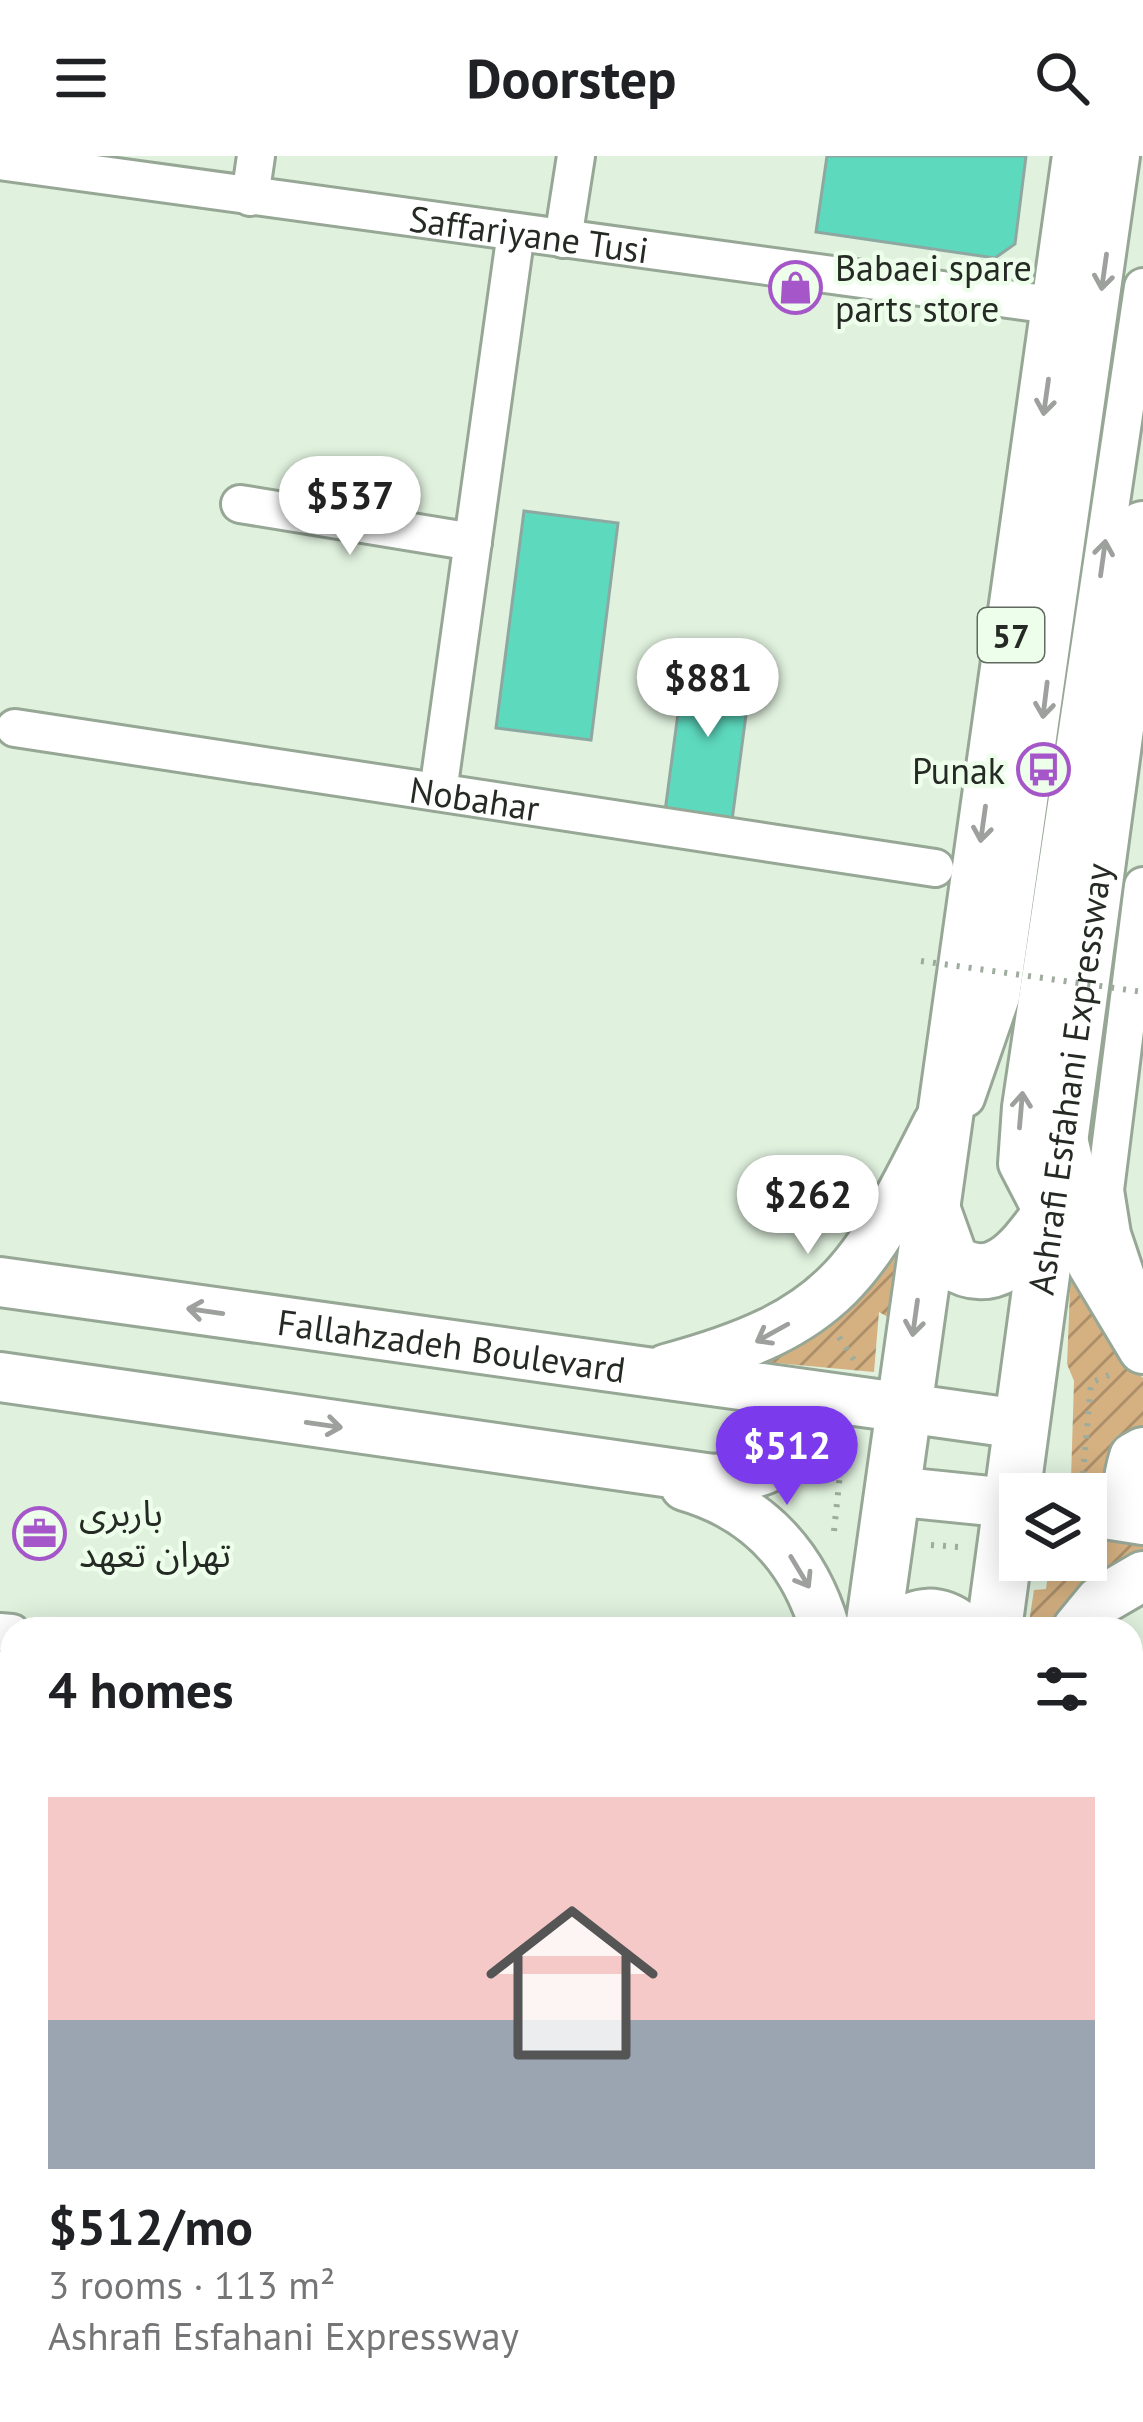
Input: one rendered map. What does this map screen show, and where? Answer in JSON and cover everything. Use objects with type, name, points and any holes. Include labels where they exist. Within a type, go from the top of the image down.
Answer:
[{"type":"highway","name":"57","points":[[875,1617],[1080,156]]},
{"type":"highway","name":"Ashrafi Esfahani Expressway","points":[[1017,1473],[1059,1121],[1143,529]]},
{"type":"highway","points":[[931,1202],[941,1242],[964,1270],[1005,1267],[1046,1220]]},
{"type":"highway","name":"Ashrafi Esfahani Expressway","points":[[996,1617],[1002,1581]]},
{"type":"main road","points":[[646,1374],[745,1348],[786,1327],[839,1286],[870,1254],[943,1113]]},
{"type":"main road","points":[[1059,1121],[1092,1264],[1138,1351]]},
{"type":"main road","name":"Fallahzadeh Boulevard","points":[[15,1288],[1020,1424]]},
{"type":"main road","points":[[9,1376],[713,1479],[760,1475],[780,1462],[789,1442],[786,1420],[770,1392]]},
{"type":"main road","points":[[1143,1452],[1134,1457],[1127,1481],[1134,1502],[1143,1509]]},
{"type":"main road","points":[[635,1471],[713,1494],[750,1514],[792,1558],[822,1617]]},
{"type":"main road","points":[[892,1491],[999,1501]]},
{"type":"main road","points":[[1107,1504],[1143,1520]]},
{"type":"main road","points":[[1087,1617],[1100,1600],[1143,1576]]},
{"type":"street","points":[[250,197],[256,156]]},
{"type":"street","points":[[563,239],[576,156]]},
{"type":"street","points":[[931,1202],[1001,997],[1120,156]]},
{"type":"street","name":"Saffariyane Tusi","points":[[8,160],[1059,306]]},
{"type":"street","points":[[438,792],[515,232]]},
{"type":"street","points":[[1046,1220],[1017,1164],[1021,1107],[1143,287]]},
{"type":"street","points":[[240,504],[472,542]]},
{"type":"street","name":"Nobahar","points":[[14,728],[935,868]]},
{"type":"street","points":[[1138,1351],[1105,1190],[1133,1044],[1143,886]]},
{"type":"path","points":[[920,961],[1143,992]]},
{"type":"path","points":[[826,1320],[853,1354],[855,1370]]},
{"type":"path","points":[[1074,1381],[1091,1383],[1138,1351]]},
{"type":"path","points":[[1086,1473],[1091,1383]]},
{"type":"path","points":[[834,1531],[842,1455]]},
{"type":"path","points":[[924,1544],[975,1548]]},
{"type":"shaded area","points":[[908,1201],[893,1320],[879,1312],[874,1372],[754,1361]]},
{"type":"shaded area","points":[[1073,1218],[1127,1362],[1143,1378],[1143,1427],[1116,1449],[1107,1473],[1071,1473],[1074,1381],[1067,1364]]},
{"type":"shaded area","points":[[1107,1536],[1143,1539],[1143,1557],[1070,1617],[1030,1617],[1034,1590],[1046,1589],[1047,1581],[1107,1581]]},
{"type":"building","points":[[827,156],[1026,156],[1015,244],[995,258],[816,232]]},
{"type":"building","points":[[524,511],[618,523],[591,740],[496,728]]},
{"type":"building","points":[[686,653],[753,662],[731,828],[664,819]]},
{"type":"place","name":"Babaei spare parts store","points":[[796,288]]},
{"type":"place","name":"Punak","points":[[1044,770]]},
{"type":"place","name":"باربری تهران تعهد","points":[[40,1533]]}]
